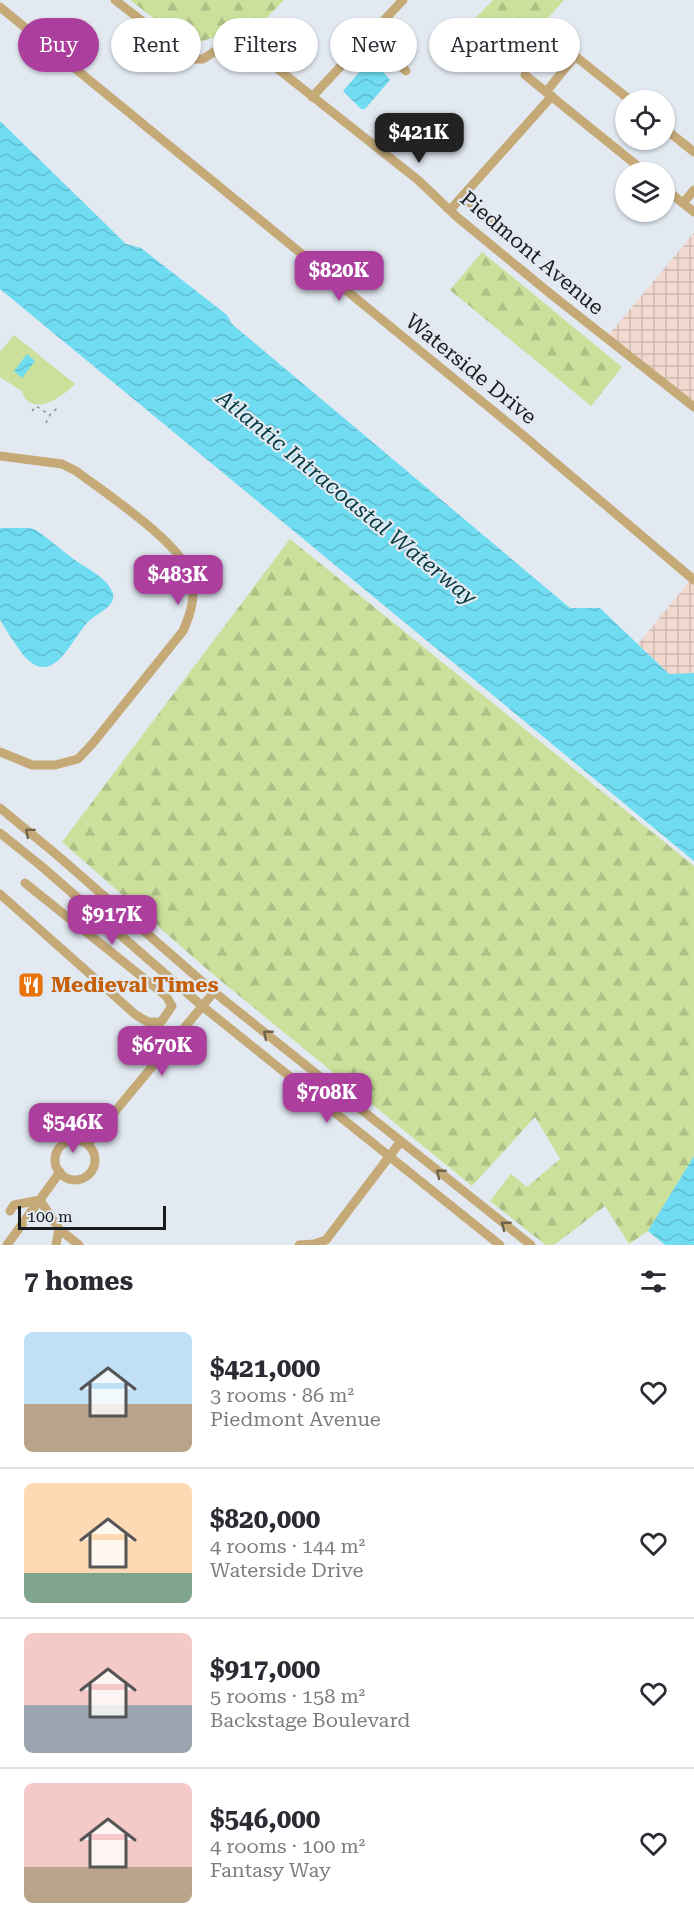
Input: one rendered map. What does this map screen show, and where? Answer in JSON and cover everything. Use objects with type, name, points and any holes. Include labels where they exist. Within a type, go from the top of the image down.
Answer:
[{"type":"street","name":"Piedmont Avenue","points":[[115,0],[191,59],[203,59],[232,40],[245,43],[418,180],[450,210],[552,295],[694,407]]},
{"type":"street","points":[[386,18],[403,0]]},
{"type":"street","name":"Waterside Drive","points":[[0,7],[518,431],[694,580]]},
{"type":"street","points":[[450,210],[549,94],[575,56],[618,90]]},
{"type":"street","points":[[312,97],[335,72]]},
{"type":"street","points":[[525,75],[633,162]]},
{"type":"street","points":[[675,137],[694,152]]},
{"type":"street","points":[[683,204],[694,190]]},
{"type":"street","points":[[463,196],[494,223]]},
{"type":"street","points":[[675,197],[694,212]]},
{"type":"street","points":[[0,456],[62,464],[76,471],[166,540],[185,562],[191,575],[194,592],[191,613],[183,631],[78,759],[55,765],[32,765],[0,752]]},
{"type":"street","points":[[0,808],[214,992],[529,1244]]},
{"type":"street","points":[[0,833],[202,1006],[500,1245]]},
{"type":"street","points":[[0,894],[136,1015],[147,1022],[161,1022],[172,1006],[166,996],[25,883]]},
{"type":"street","points":[[88,1144],[214,992]]},
{"type":"street","points":[[76,1140],[88,1144],[95,1156],[94,1167],[88,1175],[76,1180],[60,1172],[56,1165],[59,1148],[66,1142],[76,1140]]},
{"type":"street","points":[[299,1245],[326,1240],[401,1141]]},
{"type":"street","points":[[7,1245],[60,1172]]},
{"type":"street","points":[[10,1211],[14,1205],[40,1200]]},
{"type":"street","points":[[40,1200],[59,1229],[79,1245]]},
{"type":"street","points":[[56,1245],[59,1229]]},
{"type":"path","points":[[32,411],[37,405],[50,415]]},
{"type":"path","points":[[46,423],[50,415],[59,407]]},
{"type":"shaded area","points":[[694,233],[694,407],[606,338]]},
{"type":"shaded area","points":[[694,572],[694,677],[669,674],[638,644],[692,578]]},
{"type":"green space","points":[[130,0],[284,0],[266,18],[213,18],[213,38],[201,41],[201,18],[154,18]]},
{"type":"green space","points":[[493,0],[564,0],[548,18],[476,18]]},
{"type":"green space","points":[[482,252],[622,367],[591,406],[450,290]]},
{"type":"green space","points":[[14,335],[75,384],[63,395],[47,403],[32,404],[22,391],[0,377],[0,352]]},
{"type":"green space","points":[[290,539],[694,866],[694,1156],[648,1231],[629,1244],[605,1206],[554,1245],[546,1245],[490,1201],[511,1174],[527,1187],[560,1159],[535,1117],[472,1186],[209,971],[62,842]]},
{"type":"water","points":[[359,72],[383,72],[390,80],[365,109],[361,109],[343,91]]},
{"type":"water","name":"Atlantic Intracoastal Waterway","points":[[0,121],[126,244],[141,248],[227,315],[232,324],[570,608],[600,608],[669,674],[694,673],[694,861],[0,289]]},
{"type":"water","points":[[27,354],[35,361],[22,378],[14,371]]},
{"type":"water","points":[[0,528],[36,530],[101,578],[113,594],[109,606],[83,627],[54,664],[45,667],[36,665],[25,657],[0,619]]},
{"type":"water","points":[[694,1156],[694,1245],[665,1245],[648,1231]]},
{"type":"place","name":"Medieval Times","points":[[31,985]]}]
